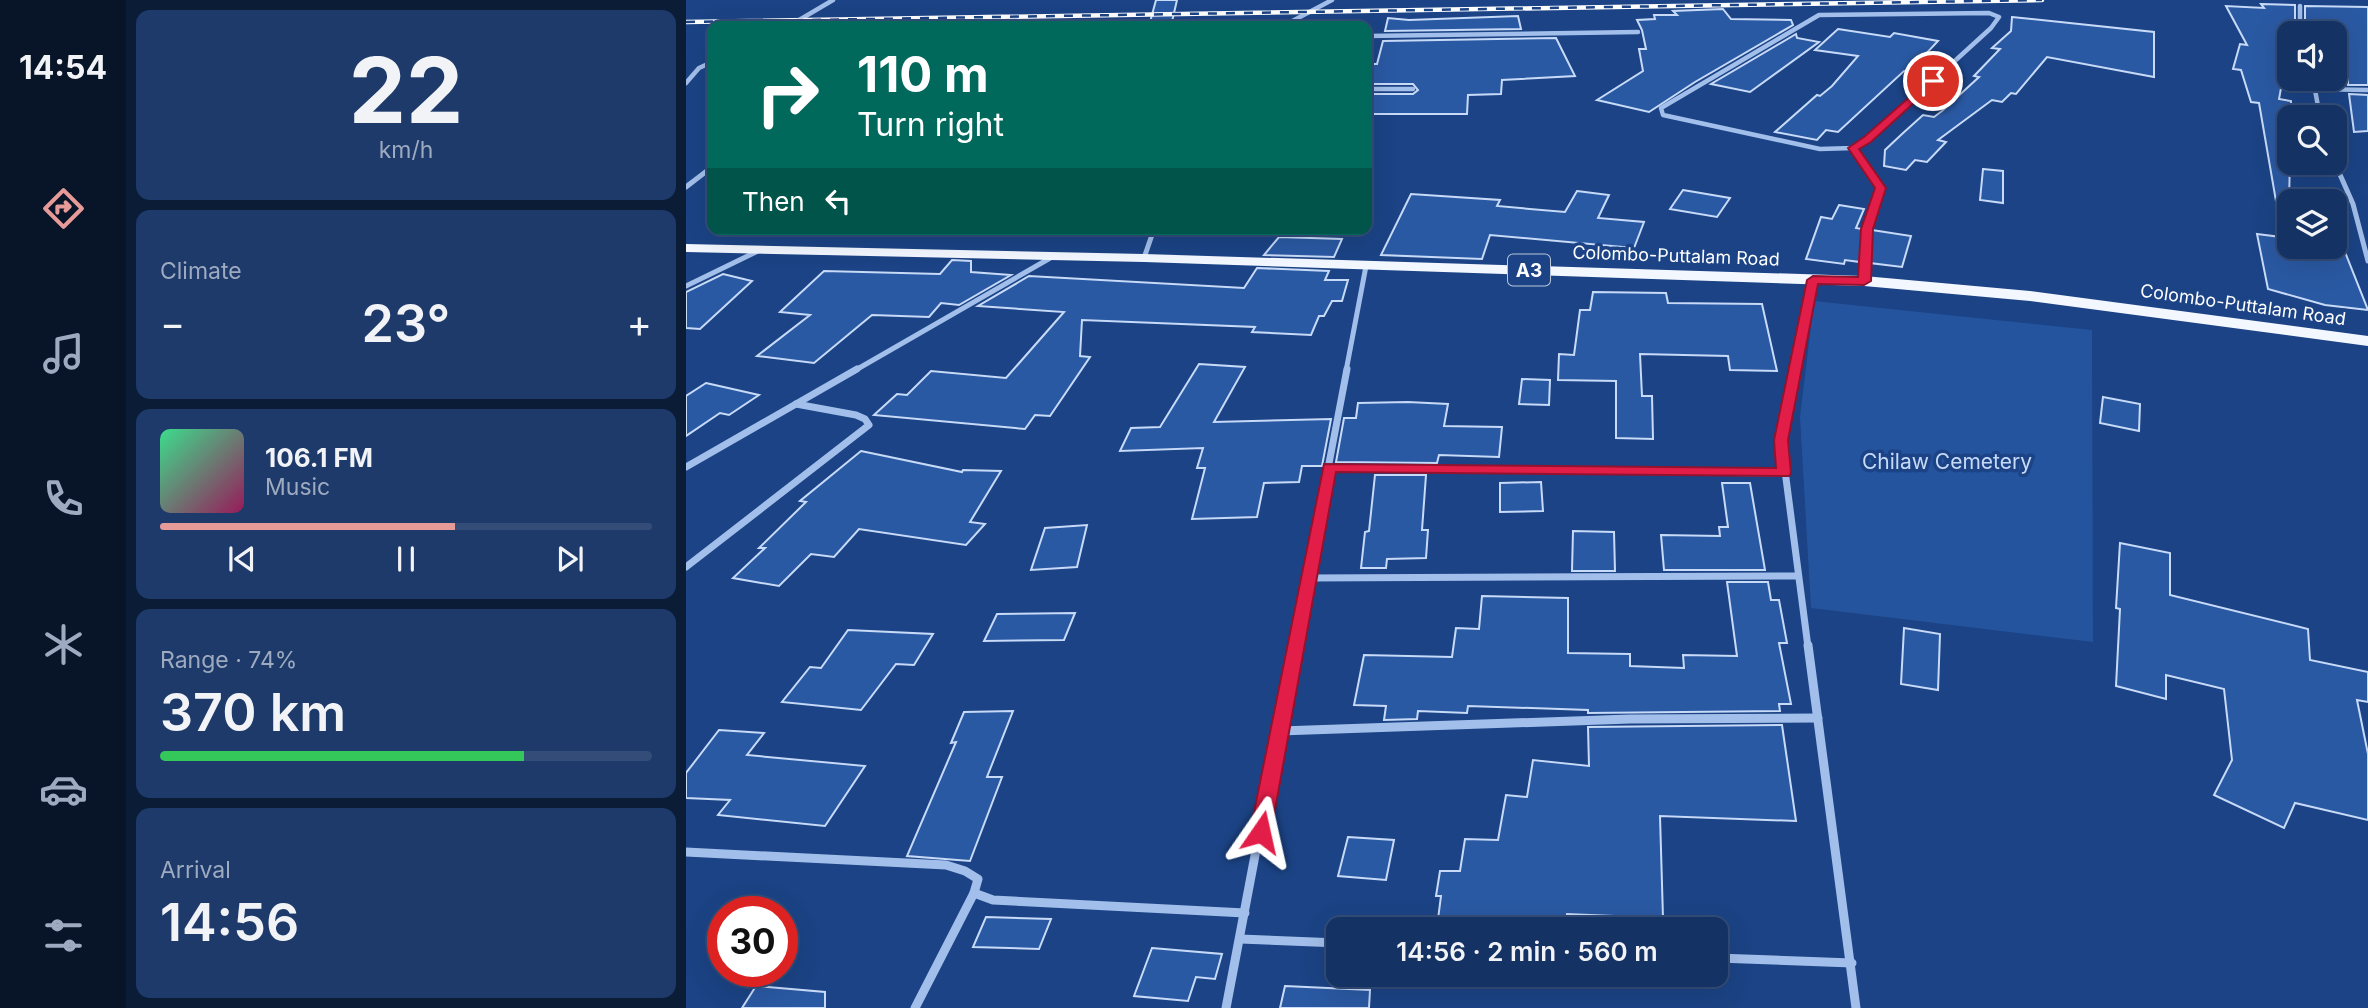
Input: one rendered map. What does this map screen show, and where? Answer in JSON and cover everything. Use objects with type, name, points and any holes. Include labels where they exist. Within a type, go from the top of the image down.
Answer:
[{"type":"highway","name":"Colombo-Puttalam Road","points":[[686,248],[1144,258],[1864,281],[2030,296],[2368,341]]},
{"type":"street","points":[[797,21],[833,0]]},
{"type":"street","points":[[1292,21],[1332,0]]},
{"type":"street","points":[[2300,6],[2300,21]]},
{"type":"street","points":[[1989,13],[1998,16],[1990,27],[1914,98],[1868,139],[1853,148],[1820,149],[1662,115],[1661,108],[1819,15],[1989,13]]},
{"type":"street","points":[[1372,36],[1638,32]]},
{"type":"street","points":[[686,83],[699,68],[707,64]]},
{"type":"street","points":[[1372,89],[1413,89]]},
{"type":"street","points":[[2347,90],[2368,90]]},
{"type":"street","points":[[1853,148],[1880,188],[1867,229],[1864,281]]},
{"type":"street","points":[[686,187],[707,171]]},
{"type":"street","points":[[2340,175],[2353,204],[2368,261]]},
{"type":"street","points":[[1144,258],[1152,235]]},
{"type":"street","points":[[686,286],[761,249]]},
{"type":"street","points":[[686,467],[1052,257]]},
{"type":"street","points":[[1226,1008],[1367,266]]},
{"type":"street","points":[[1813,280],[1781,440],[1856,1008]]},
{"type":"street","points":[[686,567],[869,425],[866,419],[856,415],[795,404]]},
{"type":"street","points":[[1329,468],[1784,473]]},
{"type":"street","points":[[1309,578],[1798,576]]},
{"type":"street","points":[[1280,731],[1630,719],[1818,718]]},
{"type":"street","points":[[686,852],[946,865],[965,871],[978,879],[974,892],[915,1008]]},
{"type":"street","points":[[974,892],[993,900],[1245,913]]},
{"type":"street","points":[[1240,939],[1326,942]]},
{"type":"street","points":[[1728,958],[1852,963]]},
{"type":"green space","name":"Chilaw Cemetery","points":[[1814,301],[2092,330],[2093,642],[1811,608],[1800,417]]},
{"type":"building","points":[[1156,0],[1177,0],[1172,21],[1150,21]]},
{"type":"building","points":[[2261,4],[2295,5],[2295,21],[2277,21],[2277,91],[2280,91],[2279,99],[2291,101],[2291,105],[2277,105],[2277,175],[2290,175],[2289,189],[2277,189],[2277,207],[2259,103],[2251,102],[2241,70],[2233,69],[2240,44],[2247,45],[2226,6],[2264,8]]},
{"type":"building","points":[[2305,6],[2368,7],[2368,85],[2348,85],[2347,21],[2305,21]]},
{"type":"building","points":[[1723,9],[1731,19],[1791,20],[1793,25],[1649,112],[1597,100],[1643,71],[1639,49],[1646,49],[1637,20],[1655,19],[1654,15],[1677,15],[1673,11]]},
{"type":"building","points":[[1518,16],[1521,29],[1385,31],[1388,18],[1409,20]]},
{"type":"building","points":[[2012,17],[2154,32],[2154,77],[2047,57],[2016,94],[2011,93],[2002,102],[1992,100],[1938,140],[1946,142],[1927,162],[1915,160],[1906,170],[1884,166],[1885,150],[1902,134],[1923,115],[1934,117],[1979,77],[1974,76],[2000,49],[1992,48],[2011,31]]},
{"type":"building","points":[[1838,29],[1890,37],[1894,33],[1938,41],[1909,72],[1904,71],[1838,132],[1826,130],[1817,140],[1775,132],[1817,95],[1820,96],[1832,86],[1858,56],[1815,50]]},
{"type":"building","points":[[1796,34],[1797,38],[1819,42],[1750,92],[1711,84]]},
{"type":"building","points":[[1556,38],[1575,76],[1502,80],[1501,94],[1468,95],[1467,114],[1372,114],[1372,94],[1413,94],[1418,90],[1413,84],[1372,84],[1372,64],[1377,64],[1383,41]]},
{"type":"building","points":[[2349,94],[2368,95],[2368,131],[2354,132]]},
{"type":"building","points":[[1983,169],[2003,171],[2003,203],[1980,200]]},
{"type":"building","points":[[1683,190],[1730,198],[1717,217],[1670,209]]},
{"type":"building","points":[[1577,191],[1609,195],[1598,218],[1644,222],[1634,248],[1490,235],[1482,259],[1381,255],[1411,194],[1500,200],[1497,206],[1565,212]]},
{"type":"building","points":[[1839,205],[1864,209],[1856,228],[1862,229],[1860,262],[1845,260],[1844,264],[1806,259],[1821,217],[1832,219]]},
{"type":"building","points":[[1872,230],[1911,236],[1902,267],[1870,263]]},
{"type":"building","points":[[2257,234],[2277,236],[2277,259],[2347,257],[2368,310],[2325,305],[2268,289]]},
{"type":"building","points":[[1279,237],[1342,239],[1334,257],[1264,255]]},
{"type":"building","points":[[952,260],[971,261],[971,272],[1011,275],[959,305],[941,303],[929,317],[872,315],[814,363],[757,356],[810,315],[780,312],[824,271],[940,274]]},
{"type":"building","points":[[1257,268],[1329,271],[1325,280],[1348,280],[1342,301],[1332,301],[1324,316],[1319,316],[1311,335],[1252,332],[1255,327],[1082,320],[1080,356],[1090,357],[1050,416],[1035,415],[1025,429],[874,415],[897,394],[907,395],[931,371],[1006,378],[1064,312],[978,306],[1029,276],[1244,288]]},
{"type":"building","points":[[723,274],[752,281],[700,329],[686,328],[686,292]]},
{"type":"building","points":[[1593,292],[1666,293],[1668,303],[1762,304],[1777,371],[1730,370],[1728,356],[1640,354],[1642,396],[1652,396],[1653,439],[1616,438],[1616,381],[1558,380],[1559,354],[1574,355],[1580,310],[1590,310]]},
{"type":"building","points":[[1199,364],[1245,367],[1214,422],[1331,419],[1322,466],[1302,466],[1299,482],[1264,483],[1257,517],[1192,519],[1205,468],[1197,468],[1203,448],[1120,451],[1131,428],[1160,427]]},
{"type":"building","points":[[1522,379],[1550,380],[1549,405],[1519,404]]},
{"type":"building","points":[[706,383],[759,395],[729,415],[720,413],[686,436],[686,396]]},
{"type":"building","points":[[2103,397],[2140,404],[2139,431],[2100,423]]},
{"type":"building","points":[[1358,403],[1448,404],[1444,426],[1502,427],[1499,457],[1439,455],[1437,463],[1336,462],[1344,418],[1356,418]]},
{"type":"building","points":[[861,451],[962,472],[1001,471],[970,522],[985,524],[966,545],[859,529],[834,557],[811,554],[779,586],[733,578],[765,548],[759,548],[806,502],[800,501]]},
{"type":"building","points":[[1375,475],[1426,475],[1422,530],[1428,530],[1426,558],[1387,559],[1386,568],[1361,568],[1365,532],[1369,531]]},
{"type":"building","points":[[1541,482],[1543,511],[1500,512],[1500,483]]},
{"type":"building","points":[[1722,483],[1750,483],[1765,570],[1664,570],[1661,535],[1720,536],[1719,527],[1728,527]]},
{"type":"building","points":[[1087,525],[1077,567],[1031,570],[1045,528]]},
{"type":"building","points":[[1573,531],[1614,532],[1615,571],[1572,571]]},
{"type":"building","points":[[2120,543],[2170,553],[2170,595],[2308,629],[2310,660],[2368,672],[2368,702],[2357,700],[2368,754],[2368,820],[2295,803],[2284,828],[2214,795],[2232,760],[2224,689],[2166,675],[2166,699],[2116,686],[2120,609],[2116,608]]},
{"type":"building","points":[[1727,582],[1768,582],[1771,600],[1779,600],[1787,643],[1779,643],[1791,704],[1779,704],[1780,711],[1588,713],[1588,710],[1468,706],[1467,713],[1418,711],[1417,719],[1384,720],[1386,706],[1354,705],[1364,655],[1452,657],[1456,628],[1479,629],[1482,596],[1568,598],[1568,653],[1630,654],[1630,666],[1684,668],[1683,655],[1737,656]]},
{"type":"building","points":[[1075,613],[1064,640],[984,641],[997,614]]},
{"type":"building","points":[[1904,628],[1940,634],[1938,690],[1901,684]]},
{"type":"building","points":[[848,630],[933,634],[914,665],[896,664],[861,710],[782,702],[810,667],[821,668]]},
{"type":"building","points":[[1013,711],[987,777],[1002,777],[970,861],[907,856],[956,742],[951,743],[964,712]]},
{"type":"building","points":[[1782,725],[1796,821],[1660,816],[1663,917],[1567,914],[1567,917],[1438,917],[1441,896],[1436,896],[1440,871],[1460,871],[1465,839],[1498,840],[1506,795],[1527,797],[1533,760],[1589,766],[1588,727]]},
{"type":"building","points":[[719,730],[764,733],[747,755],[865,766],[825,826],[718,815],[730,800],[686,798],[686,773]]},
{"type":"building","points":[[1348,837],[1394,840],[1386,880],[1338,876]]},
{"type":"building","points":[[986,917],[1051,919],[1039,949],[973,947]]},
{"type":"building","points":[[1152,948],[1222,954],[1215,979],[1196,977],[1188,1001],[1134,996]]},
{"type":"building","points":[[1285,986],[1370,990],[1369,1008],[1280,1008]]},
{"type":"building","points":[[755,987],[825,992],[825,1008],[742,1008]]},
{"type":"railway","points":[[748,21],[2042,0]]},
{"type":"railway","points":[[686,22],[707,22]]},
{"type":"route","points":[[1261,832],[1329,468],[1784,473],[1781,440],[1813,280],[1864,281],[1867,229],[1880,188],[1853,148],[1868,139],[1933,81]]}]
